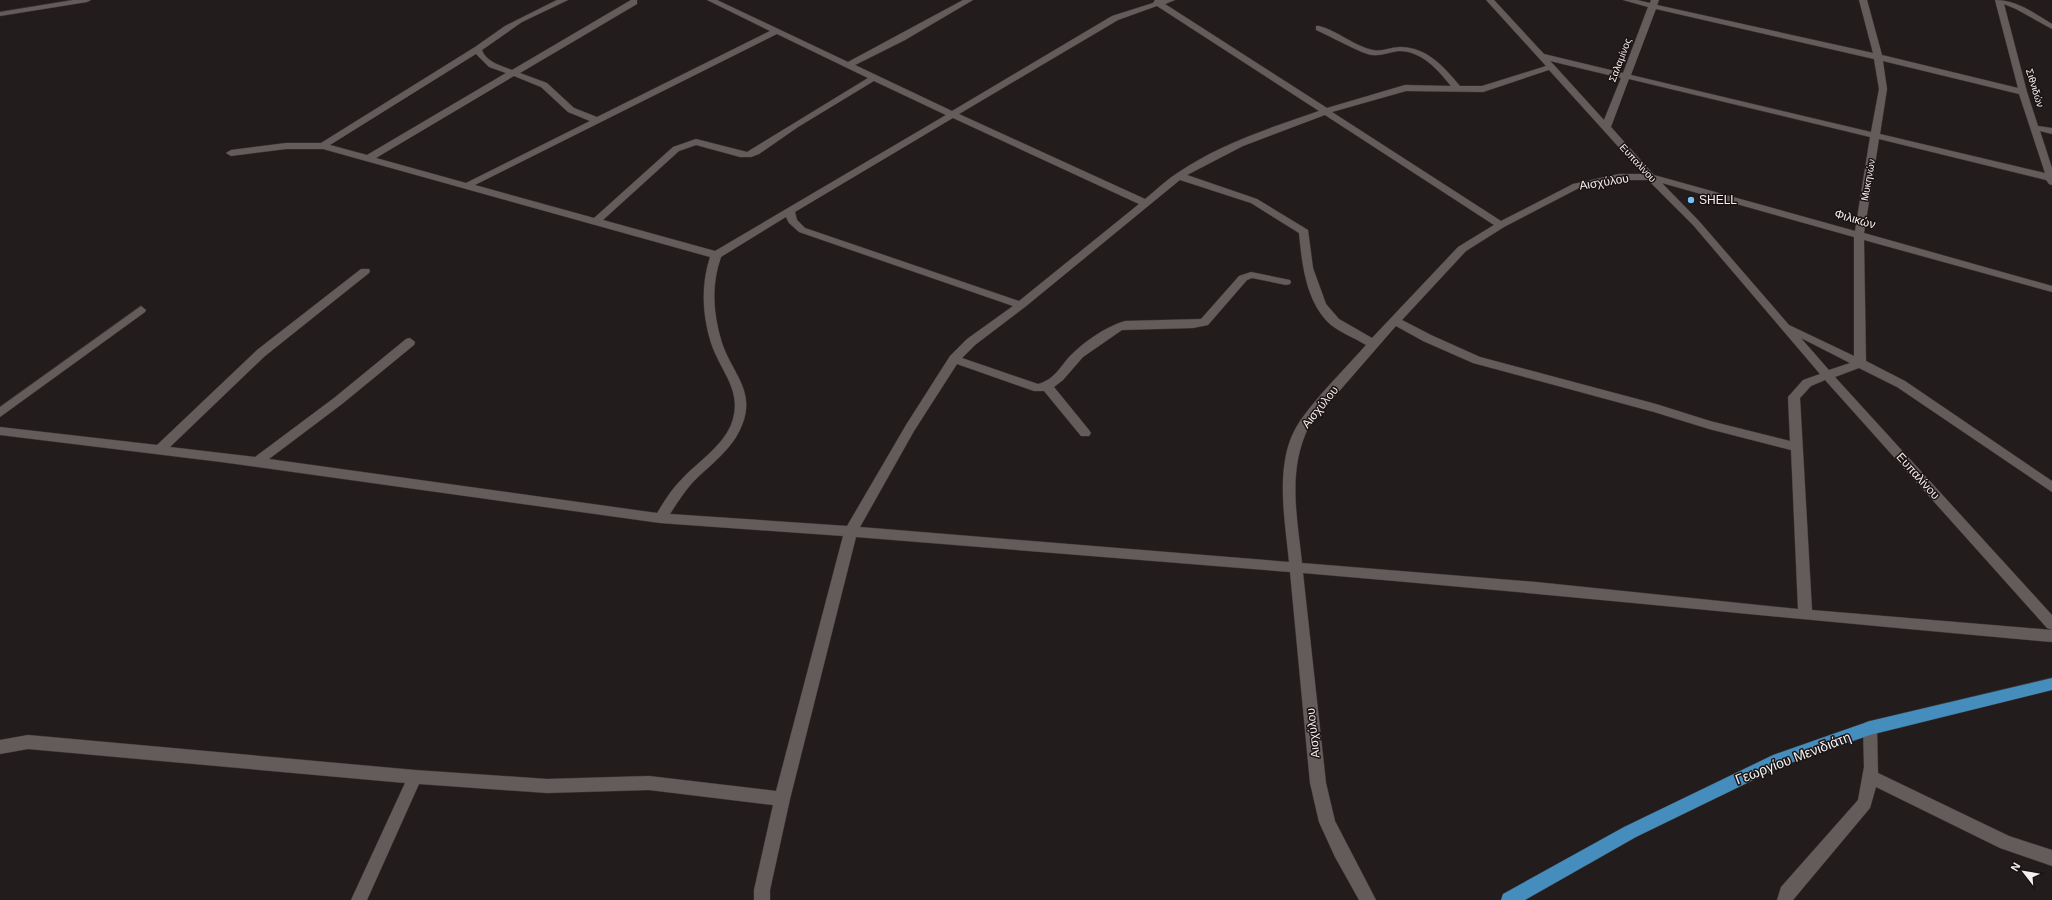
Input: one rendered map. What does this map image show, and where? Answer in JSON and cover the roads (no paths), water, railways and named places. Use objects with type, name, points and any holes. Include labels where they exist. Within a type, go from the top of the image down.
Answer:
[{"type":"main road","name":"Γεωργίου Μενιδιάτη","points":[[1509,900],[1630,832],[1778,760],[1870,728],[2052,684]]},
{"type":"street","points":[[0,14],[87,0]]},
{"type":"street","points":[[323,146],[478,49],[490,39],[510,27],[564,0]]},
{"type":"street","points":[[711,0],[953,115],[1146,203]]},
{"type":"street","points":[[849,65],[902,38],[969,0]]},
{"type":"street","points":[[660,518],[682,487],[735,429],[739,416],[741,402],[740,390],[728,369],[722,354],[714,333],[710,314],[709,279],[716,255],[1115,18],[1157,2],[1171,0]]},
{"type":"street","name":"Ευπαλίνου","points":[[1490,0],[1651,177],[1696,223],[1826,374],[2052,624]]},
{"type":"street","points":[[1628,0],[1654,3],[2023,92]]},
{"type":"street","name":"Μυκηνών","points":[[1860,363],[1860,234],[1883,89],[1878,57],[1863,0]]},
{"type":"street","points":[[1999,0],[2019,7],[2052,27]]},
{"type":"street","name":"Σιθνιδών","points":[[1999,0],[2023,92],[2052,179]]},
{"type":"street","points":[[367,159],[510,73],[634,2]]},
{"type":"street","points":[[1157,2],[1501,225]]},
{"type":"street","name":"Σαλαμίνος","points":[[1606,128],[1654,3]]},
{"type":"street","points":[[1319,28],[1372,53],[1399,49],[1412,50],[1423,55],[1441,69],[1457,88]]},
{"type":"street","points":[[466,186],[777,31]]},
{"type":"street","points":[[478,49],[480,55],[492,65],[544,85],[559,97],[570,110],[598,121]]},
{"type":"street","points":[[1541,56],[2052,179]]},
{"type":"street","points":[[762,900],[762,890],[782,800],[851,531],[910,428],[954,359],[971,342],[1021,305],[1179,176],[1198,163],[1230,148],[1327,111],[1405,88],[1483,89],[1551,67]]},
{"type":"street","points":[[595,222],[676,149],[685,144],[696,142],[740,154],[756,152],[795,126],[875,77]]},
{"type":"street","points":[[2036,128],[2052,132]]},
{"type":"street","points":[[232,153],[286,146],[323,146],[716,255]]},
{"type":"street","points":[[1179,176],[1254,201],[1304,232],[1306,258],[1320,305],[1336,322],[1373,344]]},
{"type":"street","name":"Αισχύλου","points":[[1368,900],[1340,852],[1327,822],[1318,784],[1288,489],[1290,458],[1296,439],[1304,424],[1373,344],[1462,248],[1501,225],[1576,186],[1619,177],[1651,177]]},
{"type":"street","name":"Φιλικών","points":[[1651,177],[1860,234],[2052,289]]},
{"type":"street","points":[[790,211],[792,221],[802,230],[1021,305]]},
{"type":"street","points":[[159,450],[261,353],[365,271]]},
{"type":"street","points":[[954,359],[1038,388],[1047,386],[1056,382],[1074,359],[1118,327],[1124,325],[1193,324],[1204,322],[1243,278],[1251,275],[1286,282]]},
{"type":"street","points":[[0,413],[142,310]]},
{"type":"street","points":[[1394,320],[1427,338],[1477,360],[1656,408],[1710,425],[1796,447]]},
{"type":"street","name":"Ευπαλίνου","points":[[1786,326],[1901,384],[2052,487]]},
{"type":"street","points":[[257,462],[338,401],[410,342]]},
{"type":"street","points":[[1805,615],[1794,397],[1807,383],[1826,374],[1860,363]]},
{"type":"street","points":[[1047,386],[1085,433]]},
{"type":"street","points":[[0,431],[257,462],[660,518],[851,531],[1536,587],[1805,615],[2052,636]]},
{"type":"street","points":[[1784,900],[1787,893],[1866,803],[1872,767],[1870,728]]},
{"type":"street","points":[[0,747],[28,742],[415,777],[547,786],[649,783],[782,800]]},
{"type":"street","points":[[1870,776],[2006,843],[2052,858]]},
{"type":"street","points":[[359,900],[415,777]]},
{"type":"place","name":"SHELL","points":[[1691,200]]}]
